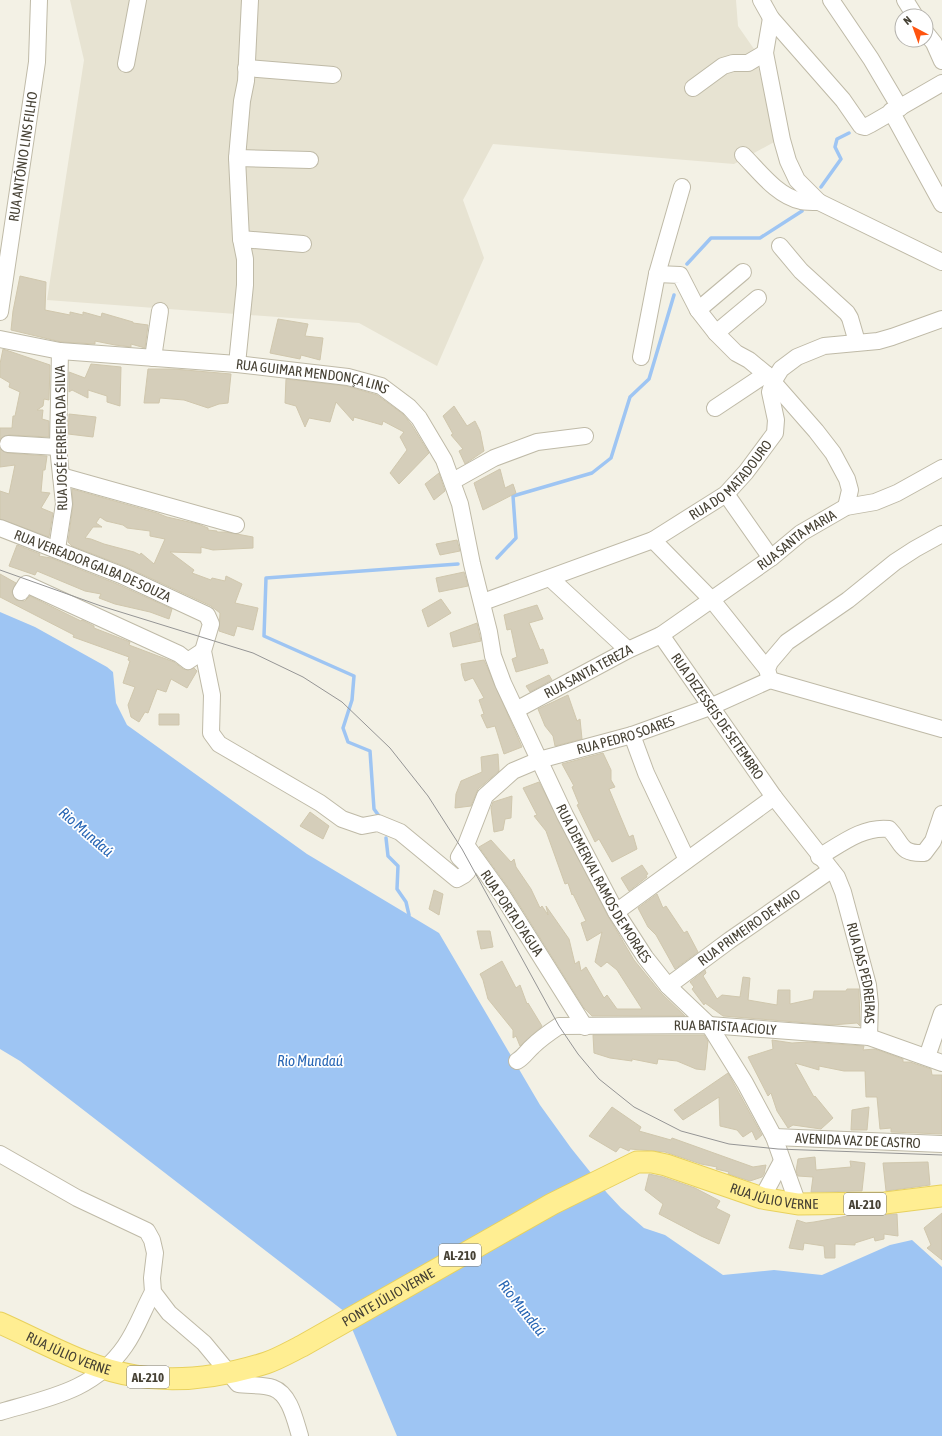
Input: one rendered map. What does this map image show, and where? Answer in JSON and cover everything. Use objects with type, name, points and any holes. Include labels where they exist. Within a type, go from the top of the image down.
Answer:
[{"type":"main road","name":"RUA JÚLIO VERNE","points":[[621,1168],[637,1162],[652,1162],[762,1198],[798,1204],[885,1203],[939,1198]]},
{"type":"main road","name":"PONTE JÚLIO VERNE","points":[[302,1346],[471,1249],[621,1168]]},
{"type":"main road","name":"RUA JÚLIO VERNE","points":[[0,1323],[78,1358],[105,1368],[136,1376],[170,1378],[210,1376],[229,1373],[267,1362],[302,1346]]},
{"type":"street","name":"RUA ANTÔNIO LINS FILHO","points":[[0,312],[37,62],[39,0]]},
{"type":"street","points":[[126,64],[138,0]]},
{"type":"street","points":[[237,364],[245,285],[245,259],[241,239],[238,158],[242,101],[246,81],[250,0]]},
{"type":"street","points":[[761,0],[771,18],[843,100],[861,126],[865,127],[872,124],[942,83]]},
{"type":"street","points":[[831,0],[871,59],[942,204]]},
{"type":"street","points":[[771,18],[767,32],[765,53],[774,103],[788,161],[797,180],[819,202],[942,262]]},
{"type":"street","points":[[934,43],[942,61]]},
{"type":"street","points":[[693,88],[723,66],[733,63],[748,63],[765,53]]},
{"type":"street","points":[[246,68],[333,75]]},
{"type":"street","points":[[743,155],[774,186],[787,195],[799,201],[819,202]]},
{"type":"street","points":[[238,158],[310,160]]},
{"type":"street","points":[[641,357],[657,274],[682,187]]},
{"type":"street","points":[[241,239],[303,244]]},
{"type":"street","points":[[780,246],[801,271],[847,313],[850,318],[857,342]]},
{"type":"street","points":[[698,310],[743,272]]},
{"type":"street","points":[[657,274],[680,275],[698,310],[716,333],[731,349],[749,360],[769,378],[816,430],[839,463],[847,479],[850,490],[846,507]]},
{"type":"street","points":[[716,333],[758,298]]},
{"type":"street","points":[[153,358],[160,311]]},
{"type":"street","points":[[715,408],[769,378],[797,357],[824,346],[878,341],[942,319]]},
{"type":"street","name":"RUA GUIMAR MENDONÇA LINS","points":[[0,339],[60,351],[237,364],[348,377],[381,386],[408,407],[419,418],[444,460],[453,481],[460,504],[472,564],[482,602]]},
{"type":"street","name":"RUA JOSÉ FERREIRA DA SILVA","points":[[57,549],[64,504],[58,447],[60,351]]},
{"type":"street","name":"RUA DO MATADOURO","points":[[482,602],[551,579],[653,540],[726,494],[746,472],[775,433],[776,420],[770,392],[769,378]]},
{"type":"street","points":[[453,481],[494,458],[537,442],[585,436]]},
{"type":"street","points":[[8,444],[58,447]]},
{"type":"street","name":"RUA SANTA MARIA","points":[[662,635],[771,558],[801,533],[846,507],[875,502],[897,493],[942,468]]},
{"type":"street","points":[[61,476],[236,525]]},
{"type":"street","points":[[726,494],[771,558]]},
{"type":"street","name":"RUA VEREADOR GALBA DE SOUZA","points":[[0,528],[121,575],[207,615],[211,624],[203,651]]},
{"type":"street","points":[[769,674],[770,662],[787,642],[848,600],[914,548],[942,534]]},
{"type":"street","points":[[653,540],[712,600],[769,674],[942,729]]},
{"type":"street","points":[[551,579],[628,650]]},
{"type":"street","points":[[21,592],[26,584],[178,654],[188,661],[203,651],[212,695],[211,733],[219,744],[320,803],[342,819],[362,826],[378,823],[400,832],[457,879],[464,876],[468,871],[468,866],[459,857],[466,845]]},
{"type":"street","name":"RUA DEMERVAL RAMOS DE MORAES","points":[[482,602],[493,656],[516,710],[565,815],[616,912],[645,957],[668,986],[709,1025],[758,1103],[774,1137],[798,1204]]},
{"type":"street","name":"RUA SANTA TEREZA","points":[[516,710],[628,650],[662,635]]},
{"type":"street","name":"RUA DEZESSEIS DE SETEMBRO","points":[[662,635],[710,707],[774,797],[819,857],[831,870],[840,885],[848,910]]},
{"type":"street","name":"RUA PEDRO SOARES","points":[[466,845],[485,796],[513,771],[539,760],[632,735],[710,707],[769,674]]},
{"type":"street","points":[[632,735],[646,773],[687,860]]},
{"type":"street","points":[[616,912],[774,797]]},
{"type":"street","points":[[819,857],[868,830],[880,828],[889,830],[902,848],[913,854],[924,853],[933,841],[942,814]]},
{"type":"street","name":"RUA PORTA D'AGUA","points":[[466,845],[506,902],[585,1027]]},
{"type":"street","name":"RUA PRIMEIRO DE MAIO","points":[[668,986],[730,940],[831,870]]},
{"type":"street","name":"RUA DAS PEDREIRAS","points":[[848,910],[868,985],[870,1004],[869,1037]]},
{"type":"street","points":[[927,1057],[942,1014]]},
{"type":"street","name":"RUA BATISTA ACIOLY","points":[[517,1061],[525,1056],[532,1046],[559,1026],[709,1025],[869,1037],[942,1063]]},
{"type":"street","name":"AVENIDA VAZ DE CASTRO","points":[[774,1137],[942,1144]]},
{"type":"street","points":[[0,1154],[77,1198],[133,1224],[146,1232],[152,1240],[155,1253],[152,1278],[153,1292],[137,1326],[124,1348],[105,1368],[86,1384],[63,1394],[0,1412]]},
{"type":"street","points":[[762,1198],[782,1161]]},
{"type":"street","points":[[153,1292],[169,1313],[204,1343],[238,1384],[271,1387],[279,1391],[286,1399],[300,1436]]},
{"type":"shaded area","points":[[70,0],[736,0],[738,26],[754,49],[776,141],[734,164],[493,144],[463,200],[484,258],[437,366],[359,323],[47,300],[84,60]]},
{"type":"water","name":"Rio Mundaú","points":[[0,612],[35,627],[107,667],[113,672],[116,703],[127,725],[307,854],[439,933],[540,1105],[571,1148],[607,1193],[621,1208],[644,1228],[665,1235],[723,1275],[774,1270],[822,1275],[890,1245],[912,1240],[942,1267],[942,1436],[397,1436],[345,1312],[20,1061],[0,1049]]},
{"type":"building","points":[[20,276],[46,282],[45,310],[70,315],[70,312],[83,315],[83,312],[101,317],[102,313],[133,323],[148,325],[145,348],[131,344],[131,347],[95,341],[95,344],[61,342],[11,330]]},
{"type":"building","points":[[278,319],[308,324],[305,336],[323,338],[320,360],[301,355],[300,359],[270,353]]},
{"type":"building","points":[[3,349],[50,365],[49,400],[44,399],[43,406],[37,410],[43,410],[42,419],[49,421],[49,437],[9,435],[0,439],[0,428],[12,428],[13,416],[15,416],[20,392],[9,387],[10,383],[0,377],[0,364]]},
{"type":"building","points":[[91,364],[121,367],[120,406],[107,402],[107,396],[88,390],[88,398],[72,390],[69,392],[69,372],[85,378]]},
{"type":"building","points":[[148,369],[174,369],[231,374],[228,403],[219,404],[208,408],[184,400],[160,398],[159,403],[144,403]]},
{"type":"building","points":[[286,379],[346,386],[377,395],[403,414],[429,453],[399,484],[390,473],[407,450],[400,437],[404,432],[383,421],[382,425],[354,417],[353,421],[336,402],[330,422],[309,418],[305,427],[296,406],[285,403]]},
{"type":"building","points":[[454,406],[467,426],[475,421],[480,431],[484,451],[465,464],[459,451],[463,449],[451,435],[453,434],[443,416]]},
{"type":"building","points":[[69,414],[96,417],[93,437],[68,434]]},
{"type":"building","points":[[0,449],[7,453],[47,456],[45,470],[43,470],[41,492],[50,493],[41,508],[53,513],[49,537],[0,519],[0,491],[9,494],[15,465],[0,467]]},
{"type":"building","points":[[500,469],[505,488],[513,484],[516,493],[483,510],[474,483]]},
{"type":"building","points":[[439,473],[445,491],[434,500],[425,484]]},
{"type":"building","points":[[72,489],[167,517],[198,524],[208,528],[208,530],[253,537],[253,548],[213,550],[201,547],[201,553],[170,552],[194,570],[192,573],[211,580],[212,578],[225,581],[226,576],[242,584],[235,603],[258,608],[253,630],[237,626],[234,636],[219,631],[220,613],[211,606],[124,566],[72,546],[68,542],[73,505]],"holes":[[[100,517],[106,521],[123,525],[127,528],[150,531],[150,536],[165,539],[154,564],[141,553],[140,555],[85,538],[93,527],[102,527],[96,523]]]},
{"type":"building","points":[[457,540],[460,551],[440,555],[436,544]]},
{"type":"building","points":[[17,545],[40,554],[39,556],[51,558],[117,584],[172,609],[169,619],[150,612],[115,604],[99,598],[101,594],[85,591],[37,571],[35,575],[9,566]]},
{"type":"building","points":[[464,572],[468,586],[439,592],[436,578]]},
{"type":"building","points":[[0,574],[16,583],[12,592],[16,600],[25,601],[30,596],[94,626],[94,628],[130,642],[129,645],[174,662],[183,669],[188,670],[194,668],[197,671],[187,688],[171,679],[166,692],[157,689],[148,713],[145,712],[139,722],[131,717],[128,705],[135,687],[123,683],[130,661],[128,660],[129,657],[73,637],[74,635],[0,597]]},
{"type":"building","points":[[441,599],[451,613],[428,627],[422,610]]},
{"type":"building","points":[[537,605],[543,619],[529,623],[540,650],[543,649],[548,663],[516,672],[512,659],[517,657],[511,629],[507,630],[504,615]]},
{"type":"building","points":[[477,623],[481,641],[453,647],[450,633]]},
{"type":"building","points":[[484,660],[522,747],[504,754],[495,726],[487,728],[481,715],[484,714],[479,700],[484,698],[473,678],[465,681],[463,676],[461,664]]},
{"type":"building","points":[[549,675],[552,680],[530,692],[526,686]]},
{"type":"building","points":[[568,695],[577,721],[580,719],[582,739],[555,746],[553,736],[545,726],[538,709]]},
{"type":"building","points":[[159,714],[179,714],[179,725],[159,725]]},
{"type":"building","points":[[603,753],[611,770],[611,780],[615,787],[609,789],[629,837],[633,835],[637,849],[612,862],[599,839],[595,842],[577,805],[579,804],[572,787],[574,786],[562,764]]},
{"type":"building","points":[[498,754],[499,771],[478,789],[471,806],[455,808],[456,794],[461,781],[482,772],[481,757]]},
{"type":"building","points":[[539,782],[608,916],[634,960],[661,993],[685,1016],[592,1016],[584,1008],[510,890],[479,847],[491,840],[511,862],[514,859],[516,867],[531,889],[540,908],[542,906],[548,915],[546,906],[569,939],[575,964],[579,961],[581,971],[586,967],[604,998],[607,995],[617,1009],[642,1009],[617,970],[607,962],[601,967],[595,962],[602,932],[587,941],[581,923],[586,921],[573,894],[572,895],[568,883],[565,884],[546,831],[534,816],[537,815],[523,788]]},
{"type":"building","points":[[512,796],[511,818],[505,819],[503,830],[494,832],[491,808],[493,802]]},
{"type":"building","points":[[310,812],[329,826],[323,839],[300,826]]},
{"type":"building","points":[[642,865],[648,874],[646,875],[647,877],[629,891],[621,878]]},
{"type":"building","points":[[434,890],[443,894],[439,915],[429,909]]},
{"type":"building","points":[[657,894],[663,908],[666,906],[684,933],[687,931],[698,952],[675,969],[656,935],[648,927],[638,908]]},
{"type":"building","points":[[477,931],[490,931],[493,947],[481,949]]},
{"type":"building","points":[[502,961],[516,988],[520,985],[527,1004],[528,1003],[542,1026],[520,1046],[516,1036],[513,1038],[513,1030],[488,999],[480,974]]},
{"type":"building","points":[[705,970],[706,973],[703,976],[717,999],[722,995],[740,997],[743,977],[750,978],[748,1000],[777,1005],[778,990],[790,990],[790,1004],[813,999],[814,991],[846,991],[847,989],[859,989],[860,1026],[857,1023],[832,1025],[723,1016],[705,1003],[704,1005],[692,989],[694,987],[690,982]]},
{"type":"building","points":[[593,1035],[704,1035],[708,1041],[705,1070],[696,1069],[677,1061],[658,1059],[657,1064],[632,1059],[632,1061],[610,1058],[594,1053]]},
{"type":"building","points":[[772,1040],[792,1043],[807,1042],[864,1046],[863,1050],[875,1049],[903,1059],[903,1062],[910,1062],[931,1069],[932,1075],[942,1075],[942,1134],[891,1132],[891,1128],[880,1129],[877,1097],[866,1097],[865,1071],[844,1071],[819,1066],[819,1070],[795,1063],[814,1097],[815,1096],[833,1118],[821,1129],[793,1125],[788,1128],[777,1111],[771,1093],[768,1096],[748,1057],[773,1049]]},
{"type":"building","points":[[728,1073],[762,1135],[756,1140],[752,1131],[743,1137],[737,1130],[720,1126],[719,1097],[683,1120],[674,1110]]},
{"type":"building","points":[[612,1107],[641,1127],[639,1131],[671,1140],[672,1138],[753,1167],[766,1165],[764,1174],[762,1177],[750,1181],[728,1174],[729,1172],[716,1169],[717,1167],[701,1164],[665,1152],[630,1149],[629,1151],[620,1147],[616,1152],[589,1136]]},
{"type":"building","points":[[869,1107],[867,1130],[851,1130],[852,1110]]},
{"type":"building","points":[[815,1157],[816,1170],[851,1167],[850,1161],[865,1163],[862,1191],[811,1192],[813,1177],[798,1176],[796,1171],[798,1159]]},
{"type":"building","points":[[928,1162],[930,1185],[886,1191],[883,1163]]},
{"type":"building","points":[[649,1174],[663,1177],[695,1188],[720,1201],[716,1208],[730,1215],[719,1244],[659,1214],[663,1204],[645,1190]]},
{"type":"building","points":[[942,1213],[942,1260],[927,1248],[931,1245],[924,1228]]},
{"type":"building","points":[[897,1214],[898,1236],[884,1234],[884,1239],[875,1241],[874,1237],[855,1243],[855,1245],[835,1244],[835,1258],[825,1258],[824,1246],[804,1243],[803,1250],[789,1248],[797,1220],[806,1223],[853,1215]]},
{"type":"waterway","points":[[821,187],[841,159],[835,147],[837,139],[849,133]]},
{"type":"waterway","points":[[687,264],[711,238],[760,238],[802,211]]},
{"type":"waterway","points":[[497,558],[516,538],[513,496],[592,473],[611,458],[630,397],[649,379],[674,295]]},
{"type":"waterway","points":[[379,816],[374,809],[370,751],[348,742],[343,728],[352,700],[354,676],[264,636],[266,578],[458,564]]},
{"type":"waterway","points":[[386,838],[388,856],[398,866],[397,889],[406,902],[409,915]]},
{"type":"tram line","points":[[0,570],[101,606],[253,653],[303,677],[342,702],[390,748],[428,796],[462,849],[559,1026],[578,1054],[599,1079],[634,1107],[681,1131],[729,1144],[778,1149],[942,1155]]}]
